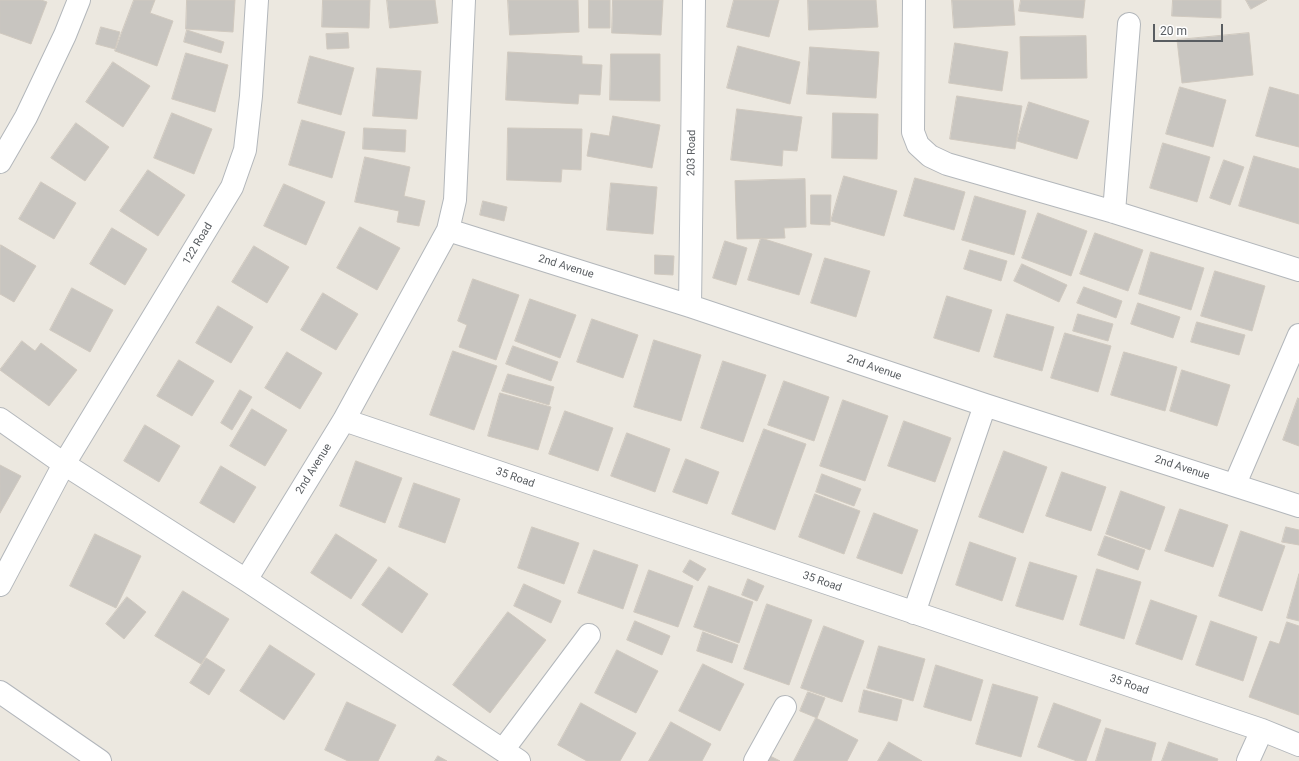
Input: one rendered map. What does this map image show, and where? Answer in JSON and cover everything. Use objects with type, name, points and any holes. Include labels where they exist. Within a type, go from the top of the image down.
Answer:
[{"type":"street","points":[[0,162],[26,117],[65,35],[79,0]]},
{"type":"street","name":"122 Road","points":[[0,585],[64,464],[232,187],[245,150],[252,96],[257,0]]},
{"type":"street","name":"2nd Avenue","points":[[246,580],[344,420],[448,230],[455,200],[464,0]]},
{"type":"street","name":"203 Road","points":[[690,306],[694,0]]},
{"type":"street","points":[[914,0],[913,132],[918,146],[930,156],[947,164],[1114,212],[1299,270]]},
{"type":"street","points":[[1114,212],[1129,24]]},
{"type":"street","name":"2nd Avenue","points":[[448,230],[690,306],[984,405],[1235,484],[1299,506]]},
{"type":"street","points":[[1235,484],[1299,335]]},
{"type":"street","points":[[914,613],[984,405]]},
{"type":"street","points":[[0,419],[64,464],[246,580],[511,756],[589,635]]},
{"type":"street","name":"35 Road","points":[[344,420],[1262,730],[1299,745]]},
{"type":"street","points":[[0,692],[100,761]]},
{"type":"street","points":[[755,761],[785,708]]},
{"type":"street","points":[[1248,761],[1262,730]]},
{"type":"building","points":[[0,0],[41,0],[47,2],[31,44],[0,33]]},
{"type":"building","points":[[134,0],[155,0],[150,13],[173,21],[157,66],[115,51]]},
{"type":"building","points":[[187,0],[235,0],[233,32],[186,29]]},
{"type":"building","points":[[323,0],[370,0],[369,28],[322,27]]},
{"type":"building","points":[[387,0],[435,0],[438,23],[390,28]]},
{"type":"building","points":[[508,0],[578,0],[579,32],[510,35]]},
{"type":"building","points":[[589,0],[610,0],[610,28],[589,28]]},
{"type":"building","points":[[613,0],[663,0],[661,35],[612,33]]},
{"type":"building","points":[[734,0],[779,0],[769,37],[727,27]]},
{"type":"building","points":[[808,0],[876,0],[878,27],[809,30]]},
{"type":"building","points":[[952,0],[1013,0],[1015,25],[954,28]]},
{"type":"building","points":[[1021,0],[1085,0],[1083,18],[1019,11]]},
{"type":"building","points":[[1173,0],[1221,0],[1221,18],[1172,16]]},
{"type":"building","points":[[1246,0],[1267,0],[1251,9]]},
{"type":"building","points":[[101,27],[120,32],[115,49],[96,44]]},
{"type":"building","points":[[187,30],[224,42],[221,53],[184,42]]},
{"type":"building","points":[[348,33],[349,48],[327,49],[326,34]]},
{"type":"building","points":[[1249,33],[1253,75],[1182,83],[1177,40]]},
{"type":"building","points":[[1086,36],[1087,78],[1021,79],[1020,37]]},
{"type":"building","points":[[955,43],[1008,52],[1002,91],[949,83]]},
{"type":"building","points":[[738,46],[800,62],[790,104],[727,88]]},
{"type":"building","points":[[810,47],[879,52],[876,98],[807,94]]},
{"type":"building","points":[[508,52],[582,56],[582,64],[602,65],[600,95],[579,94],[578,104],[506,100]]},
{"type":"building","points":[[186,53],[228,65],[215,112],[172,99]]},
{"type":"building","points":[[611,54],[660,54],[660,101],[610,100]]},
{"type":"building","points":[[310,56],[354,68],[341,115],[298,103]]},
{"type":"building","points":[[113,62],[150,86],[123,127],[86,102]]},
{"type":"building","points":[[377,68],[421,71],[417,119],[373,116]]},
{"type":"building","points":[[1180,87],[1226,100],[1213,147],[1166,134]]},
{"type":"building","points":[[1270,87],[1299,95],[1299,147],[1256,136]]},
{"type":"building","points":[[957,96],[1022,106],[1015,149],[950,139]]},
{"type":"building","points":[[1029,102],[1089,121],[1077,159],[1017,141]]},
{"type":"building","points":[[737,109],[802,117],[797,151],[783,150],[782,166],[731,160]]},
{"type":"building","points":[[172,113],[212,129],[194,174],[154,158]]},
{"type":"building","points":[[833,113],[878,114],[877,159],[832,158]]},
{"type":"building","points":[[613,116],[660,125],[652,168],[587,156],[591,133],[609,136]]},
{"type":"building","points":[[302,120],[345,132],[332,178],[289,165]]},
{"type":"building","points":[[76,123],[109,147],[85,181],[51,158]]},
{"type":"building","points":[[364,128],[406,130],[405,152],[363,149]]},
{"type":"building","points":[[508,128],[582,129],[581,170],[562,169],[561,182],[507,180]]},
{"type":"building","points":[[1163,143],[1210,157],[1197,202],[1150,188]]},
{"type":"building","points":[[1254,156],[1299,169],[1299,224],[1239,206]]},
{"type":"building","points":[[365,157],[410,167],[404,196],[425,201],[419,226],[397,222],[399,211],[355,202]]},
{"type":"building","points":[[1224,160],[1244,167],[1230,205],[1210,198]]},
{"type":"building","points":[[148,170],[185,195],[158,236],[120,211]]},
{"type":"building","points":[[844,176],[897,191],[884,236],[831,221]]},
{"type":"building","points":[[915,178],[965,192],[954,230],[904,216]]},
{"type":"building","points":[[805,179],[806,227],[784,228],[785,238],[737,239],[735,181]]},
{"type":"building","points":[[41,182],[76,203],[54,239],[19,219]]},
{"type":"building","points":[[611,183],[657,187],[653,234],[607,230]]},
{"type":"building","points":[[284,184],[325,202],[306,245],[264,226]]},
{"type":"building","points":[[811,195],[831,195],[830,225],[811,224]]},
{"type":"building","points":[[975,196],[1026,211],[1014,255],[962,240]]},
{"type":"building","points":[[483,201],[507,207],[504,221],[480,215]]},
{"type":"building","points":[[1038,213],[1087,231],[1071,276],[1022,258]]},
{"type":"building","points":[[360,227],[400,248],[377,290],[337,268]]},
{"type":"building","points":[[112,228],[147,249],[125,285],[90,264]]},
{"type":"building","points":[[1095,233],[1143,250],[1128,291],[1080,274]]},
{"type":"building","points":[[761,238],[812,254],[799,295],[748,280]]},
{"type":"building","points":[[725,241],[747,248],[736,285],[713,278]]},
{"type":"building","points":[[1,245],[36,266],[14,302],[0,294]]},
{"type":"building","points":[[254,246],[289,267],[267,303],[232,282]]},
{"type":"building","points":[[970,250],[1007,261],[1001,281],[964,269]]},
{"type":"building","points":[[1151,252],[1204,268],[1191,310],[1139,294]]},
{"type":"building","points":[[655,255],[674,256],[673,275],[655,274]]},
{"type":"building","points":[[825,258],[870,271],[856,317],[811,303]]},
{"type":"building","points":[[1022,264],[1067,285],[1059,302],[1014,281]]},
{"type":"building","points":[[1215,271],[1265,286],[1252,331],[1201,316]]},
{"type":"building","points":[[473,279],[519,295],[496,360],[459,347],[467,325],[458,321]]},
{"type":"building","points":[[1084,287],[1122,301],[1116,318],[1077,303]]},
{"type":"building","points":[[72,288],[113,310],[90,352],[50,330]]},
{"type":"building","points":[[323,293],[358,314],[336,350],[301,330]]},
{"type":"building","points":[[947,296],[992,310],[979,352],[934,338]]},
{"type":"building","points":[[530,299],[576,315],[560,358],[515,341]]},
{"type":"building","points":[[1138,303],[1180,317],[1173,338],[1131,324]]},
{"type":"building","points":[[218,306],[253,327],[231,363],[196,343]]},
{"type":"building","points":[[1007,314],[1054,327],[1042,371],[994,357]]},
{"type":"building","points":[[1078,314],[1113,324],[1108,341],[1073,331]]},
{"type":"building","points":[[592,319],[638,335],[623,378],[577,362]]},
{"type":"building","points":[[1197,322],[1245,335],[1239,355],[1191,342]]},
{"type":"building","points":[[1065,333],[1111,346],[1098,392],[1051,378]]},
{"type":"building","points":[[654,340],[701,355],[681,421],[634,407]]},
{"type":"building","points":[[22,341],[35,351],[41,343],[77,370],[49,406],[0,370]]},
{"type":"building","points":[[513,346],[558,362],[551,381],[506,364]]},
{"type":"building","points":[[453,351],[497,366],[474,430],[430,415]]},
{"type":"building","points":[[287,352],[322,373],[300,409],[265,388]]},
{"type":"building","points":[[1124,352],[1177,367],[1165,411],[1111,395]]},
{"type":"building","points":[[179,360],[214,381],[192,416],[157,396]]},
{"type":"building","points":[[723,361],[766,375],[743,442],[701,428]]},
{"type":"building","points":[[1182,370],[1230,385],[1217,426],[1170,411]]},
{"type":"building","points":[[508,374],[554,387],[549,405],[502,391]]},
{"type":"building","points":[[784,381],[829,397],[814,441],[768,425]]},
{"type":"building","points":[[240,390],[252,397],[232,430],[221,423]]},
{"type":"building","points":[[500,393],[551,407],[538,450],[488,436]]},
{"type":"building","points":[[1298,398],[1299,399],[1299,446],[1283,440]]},
{"type":"building","points":[[843,400],[888,416],[865,481],[820,466]]},
{"type":"building","points":[[252,409],[287,430],[265,466],[230,446]]},
{"type":"building","points":[[565,411],[613,428],[598,471],[549,454]]},
{"type":"building","points":[[904,421],[951,438],[935,482],[888,466]]},
{"type":"building","points":[[145,425],[180,446],[159,482],[124,461]]},
{"type":"building","points":[[764,429],[806,444],[775,530],[732,514]]},
{"type":"building","points":[[627,433],[670,449],[655,492],[611,476]]},
{"type":"building","points":[[1004,451],[1047,467],[1023,533],[979,517]]},
{"type":"building","points":[[686,459],[719,472],[707,504],[673,492]]},
{"type":"building","points":[[356,461],[402,478],[385,523],[340,506]]},
{"type":"building","points":[[0,465],[21,476],[0,513]]},
{"type":"building","points":[[221,466],[256,487],[234,523],[200,503]]},
{"type":"building","points":[[1062,472],[1106,487],[1091,531],[1046,516]]},
{"type":"building","points":[[822,474],[861,489],[854,506],[816,492]]},
{"type":"building","points":[[414,483],[460,499],[445,543],[399,527]]},
{"type":"building","points":[[1121,491],[1165,507],[1150,550],[1106,534]]},
{"type":"building","points":[[815,494],[860,511],[844,554],[799,537]]},
{"type":"building","points":[[1180,509],[1228,525],[1213,567],[1165,551]]},
{"type":"building","points":[[874,513],[918,530],[902,574],[857,558]]},
{"type":"building","points":[[532,527],[579,543],[564,584],[518,568]]},
{"type":"building","points":[[1286,527],[1299,530],[1299,545],[1282,542]]},
{"type":"building","points":[[1241,531],[1285,546],[1262,611],[1219,596]]},
{"type":"building","points":[[95,534],[141,556],[116,608],[70,586]]},
{"type":"building","points":[[336,534],[377,560],[351,599],[311,573]]},
{"type":"building","points":[[1105,536],[1145,550],[1138,570],[1098,555]]},
{"type":"building","points":[[970,542],[1016,558],[1002,601],[956,585]]},
{"type":"building","points":[[594,550],[638,565],[623,609],[578,593]]},
{"type":"building","points":[[690,560],[706,569],[698,581],[683,572]]},
{"type":"building","points":[[1030,562],[1077,576],[1063,620],[1016,606]]},
{"type":"building","points":[[389,567],[428,594],[402,633],[362,605]]},
{"type":"building","points":[[1097,569],[1141,582],[1124,639],[1080,625]]},
{"type":"building","points":[[649,570],[693,586],[678,627],[634,612]]},
{"type":"building","points":[[1299,574],[1299,621],[1287,618]]},
{"type":"building","points":[[748,579],[764,586],[757,601],[742,595]]},
{"type":"building","points":[[524,584],[561,601],[551,623],[514,606]]},
{"type":"building","points":[[709,586],[753,602],[739,643],[694,627]]},
{"type":"building","points":[[183,591],[229,619],[201,664],[155,636]]},
{"type":"building","points":[[127,597],[146,612],[124,639],[106,624]]},
{"type":"building","points":[[1151,600],[1197,616],[1182,660],[1136,644]]},
{"type":"building","points":[[767,604],[812,620],[789,685],[744,669]]},
{"type":"building","points":[[508,612],[546,640],[490,713],[453,685]]},
{"type":"building","points":[[635,621],[670,636],[662,655],[627,640]]},
{"type":"building","points":[[1211,621],[1257,637],[1243,681],[1196,665]]},
{"type":"building","points":[[1287,622],[1299,626],[1299,715],[1249,697],[1270,641],[1279,644]]},
{"type":"building","points":[[824,626],[864,641],[842,702],[801,688]]},
{"type":"building","points":[[703,632],[738,645],[732,663],[697,651]]},
{"type":"building","points":[[270,645],[315,674],[284,720],[240,691]]},
{"type":"building","points":[[879,646],[925,659],[913,701],[867,688]]},
{"type":"building","points":[[617,650],[658,671],[636,713],[595,693]]},
{"type":"building","points":[[206,658],[225,670],[209,695],[190,683]]},
{"type":"building","points":[[703,664],[744,684],[720,731],[679,711]]},
{"type":"building","points":[[936,665],[983,680],[971,721],[924,707]]},
{"type":"building","points":[[993,684],[1038,697],[1021,757],[976,744]]},
{"type":"building","points":[[864,690],[902,700],[897,721],[859,712]]},
{"type":"building","points":[[808,692],[825,698],[817,718],[800,711]]},
{"type":"building","points":[[347,702],[396,725],[378,761],[348,761],[325,750]]},
{"type":"building","points":[[581,703],[636,733],[620,761],[587,761],[558,745]]},
{"type":"building","points":[[1054,703],[1101,720],[1086,761],[1077,761],[1038,747]]},
{"type":"building","points":[[816,718],[858,740],[847,761],[794,761]]},
{"type":"building","points":[[671,722],[711,744],[702,761],[649,761]]},
{"type":"building","points":[[1106,728],[1156,743],[1151,761],[1096,761]]},
{"type":"building","points":[[889,742],[922,761],[878,761]]},
{"type":"building","points":[[1169,742],[1218,759],[1217,761],[1162,761]]},
{"type":"building","points":[[438,756],[447,761],[435,761]]},
{"type":"building","points":[[770,756],[780,761],[768,761]]}]
